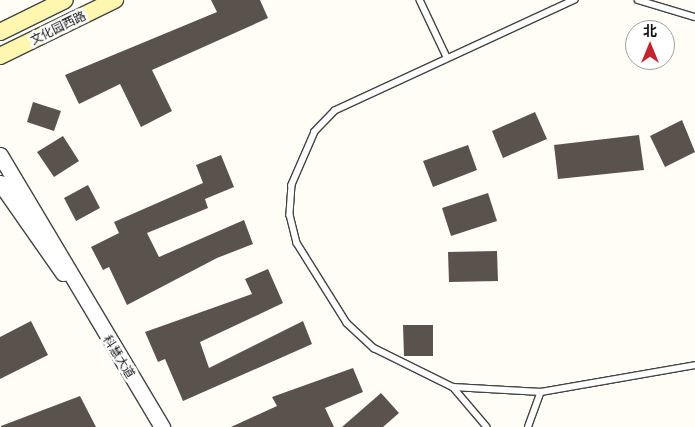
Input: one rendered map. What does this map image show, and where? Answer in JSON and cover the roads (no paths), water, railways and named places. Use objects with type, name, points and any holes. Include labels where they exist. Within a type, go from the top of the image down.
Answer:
[{"type":"main road","name":"文化园西路","points":[[0,32],[65,0]]},
{"type":"main road","name":"文化园西路","points":[[0,56],[115,0]]},
{"type":"street","name":"科慧大道","points":[[0,154],[76,288],[162,427]]},
{"type":"street","name":"科慧大道","points":[[0,183],[47,255],[76,288]]},
{"type":"lane","points":[[420,0],[447,57]]},
{"type":"lane","points":[[575,0],[447,57],[335,111],[314,132],[300,160],[290,216],[296,243],[347,323],[374,348],[453,387],[541,392],[695,365]]},
{"type":"lane","points":[[638,0],[695,16]]},
{"type":"lane","points":[[453,387],[487,427]]},
{"type":"lane","points":[[528,427],[541,392]]}]
